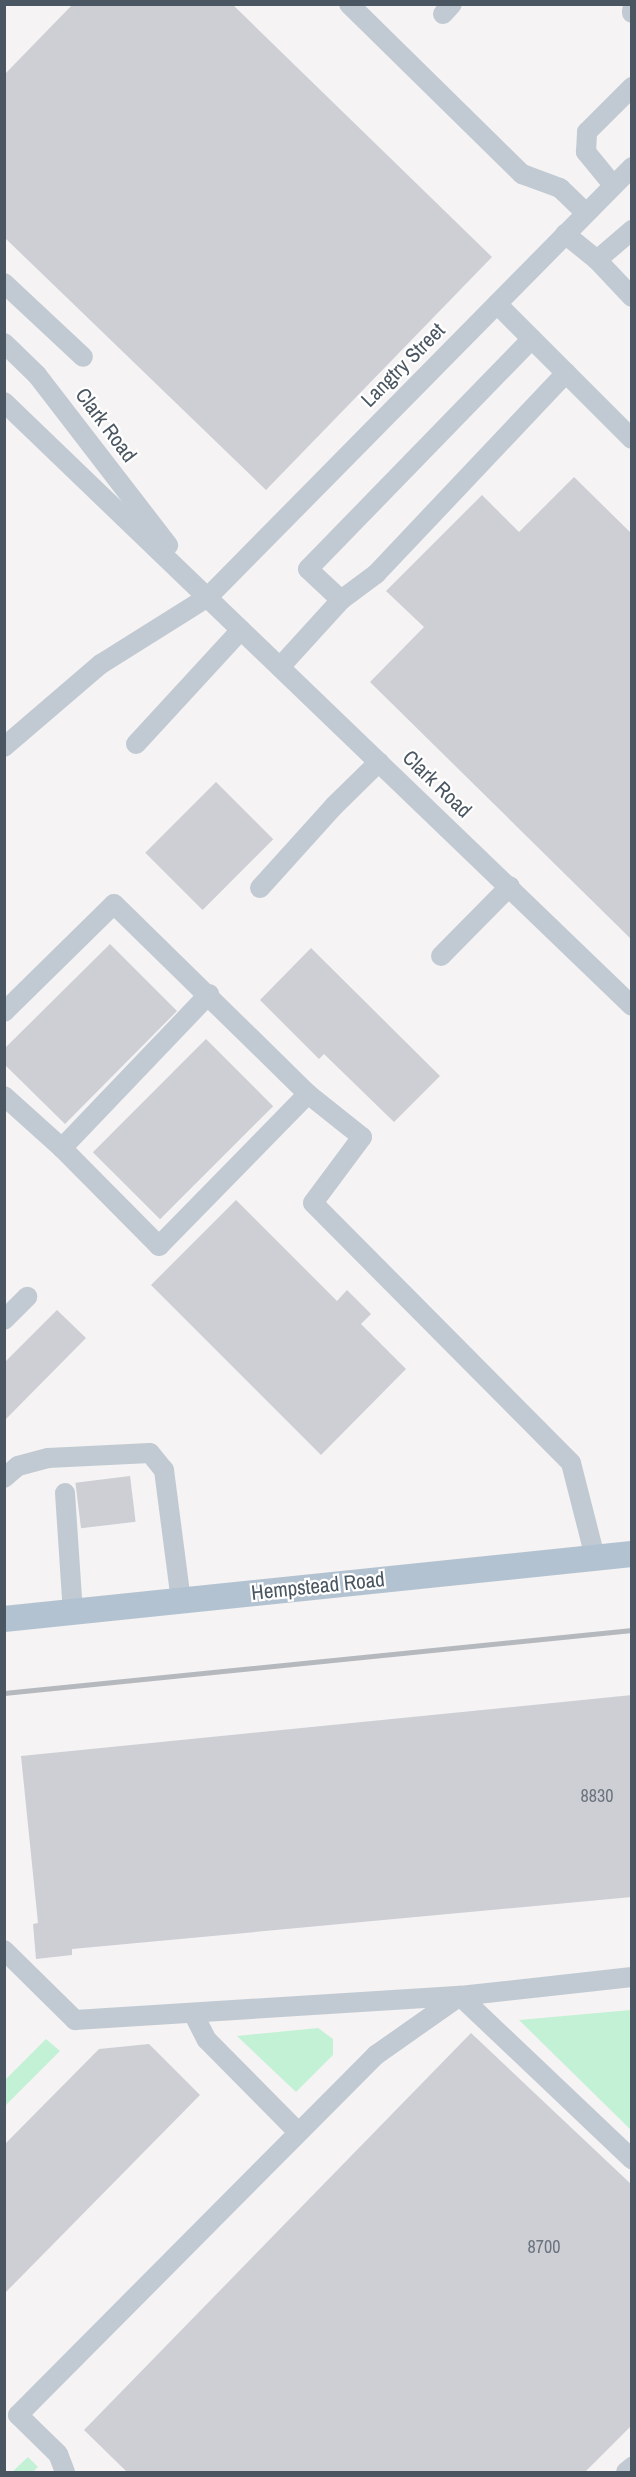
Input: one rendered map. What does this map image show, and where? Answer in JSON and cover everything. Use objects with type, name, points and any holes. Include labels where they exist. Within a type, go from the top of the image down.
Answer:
[{"type":"main road","name":"Hempstead Road","points":[[4,1619],[632,1554]]},
{"type":"street","points":[[349,4],[522,174],[560,188],[586,213]]},
{"type":"street","points":[[613,185],[586,152],[586,132],[632,87]]},
{"type":"street","name":"Langtry Street","points":[[4,747],[101,664],[208,597],[632,166]]},
{"type":"street","points":[[597,260],[632,230]]},
{"type":"street","points":[[565,234],[597,260],[632,297]]},
{"type":"street","points":[[4,283],[84,357]]},
{"type":"street","points":[[496,304],[632,439]]},
{"type":"street","points":[[341,600],[308,569],[532,339]]},
{"type":"street","name":"Clark Road","points":[[4,343],[38,375],[208,597]]},
{"type":"street","points":[[280,667],[341,600],[376,574],[566,373]]},
{"type":"street","name":"Clark Road","points":[[4,402],[510,886],[632,1006]]},
{"type":"street","points":[[136,744],[242,630]]},
{"type":"street","points":[[260,888],[334,806],[379,762]]},
{"type":"street","points":[[441,956],[510,886]]},
{"type":"street","points":[[4,1012],[114,904],[209,994],[308,1094],[362,1137],[313,1203],[571,1463],[595,1557]]},
{"type":"street","points":[[62,1148],[209,994]]},
{"type":"street","points":[[4,1096],[62,1148],[159,1246],[308,1094]]},
{"type":"street","points":[[4,1320],[27,1297]]},
{"type":"street","points":[[4,1478],[18,1466],[48,1458],[150,1453],[164,1470],[181,1601]]},
{"type":"street","points":[[65,1493],[73,1612]]},
{"type":"street","points":[[4,1950],[75,2020],[460,1996],[632,1977]]},
{"type":"street","points":[[65,2472],[58,2454],[11,2422],[376,2055],[460,1996]]},
{"type":"street","points":[[460,1996],[632,2159]]},
{"type":"street","points":[[192,2013],[207,2040],[298,2132]]},
{"type":"street","points":[[626,2472],[632,2467]]},
{"type":"green space","points":[[632,2010],[631,2130],[519,2020]]},
{"type":"green space","points":[[318,2028],[333,2039],[333,2055],[296,2092],[237,2036]]},
{"type":"green space","points":[[46,2039],[60,2051],[5,2106],[5,2080]]},
{"type":"green space","points":[[28,2457],[38,2467],[33,2472],[12,2472]]},
{"type":"building","points":[[73,4],[232,4],[492,257],[266,490],[4,237],[4,75]]},
{"type":"building","points":[[574,477],[632,534],[632,940],[370,682],[424,627],[386,591],[482,495],[519,532]]},
{"type":"building","points":[[216,782],[273,839],[203,910],[145,853]]},
{"type":"building","points":[[110,944],[177,1011],[65,1124],[4,1064],[4,1049]]},
{"type":"building","points":[[311,948],[440,1076],[394,1122],[324,1054],[319,1059],[260,1000]]},
{"type":"building","points":[[206,1039],[273,1106],[160,1219],[93,1152]]},
{"type":"building","points":[[236,1200],[337,1301],[347,1290],[371,1314],[361,1324],[406,1369],[321,1455],[151,1285]]},
{"type":"building","points":[[57,1310],[86,1338],[4,1421],[4,1363]]},
{"type":"building","points":[[130,1476],[136,1522],[81,1528],[75,1483]]},
{"type":"building","points":[[632,1695],[632,1897],[72,1949],[72,1955],[36,1959],[33,1924],[38,1923],[21,1756]]},
{"type":"building","points":[[471,2033],[632,2185],[632,2425],[585,2472],[127,2472],[84,2430]]},
{"type":"building","points":[[149,2044],[200,2095],[4,2294],[4,2145],[99,2049]]},
{"type":"railway","points":[[4,1693],[632,1630]]}]
